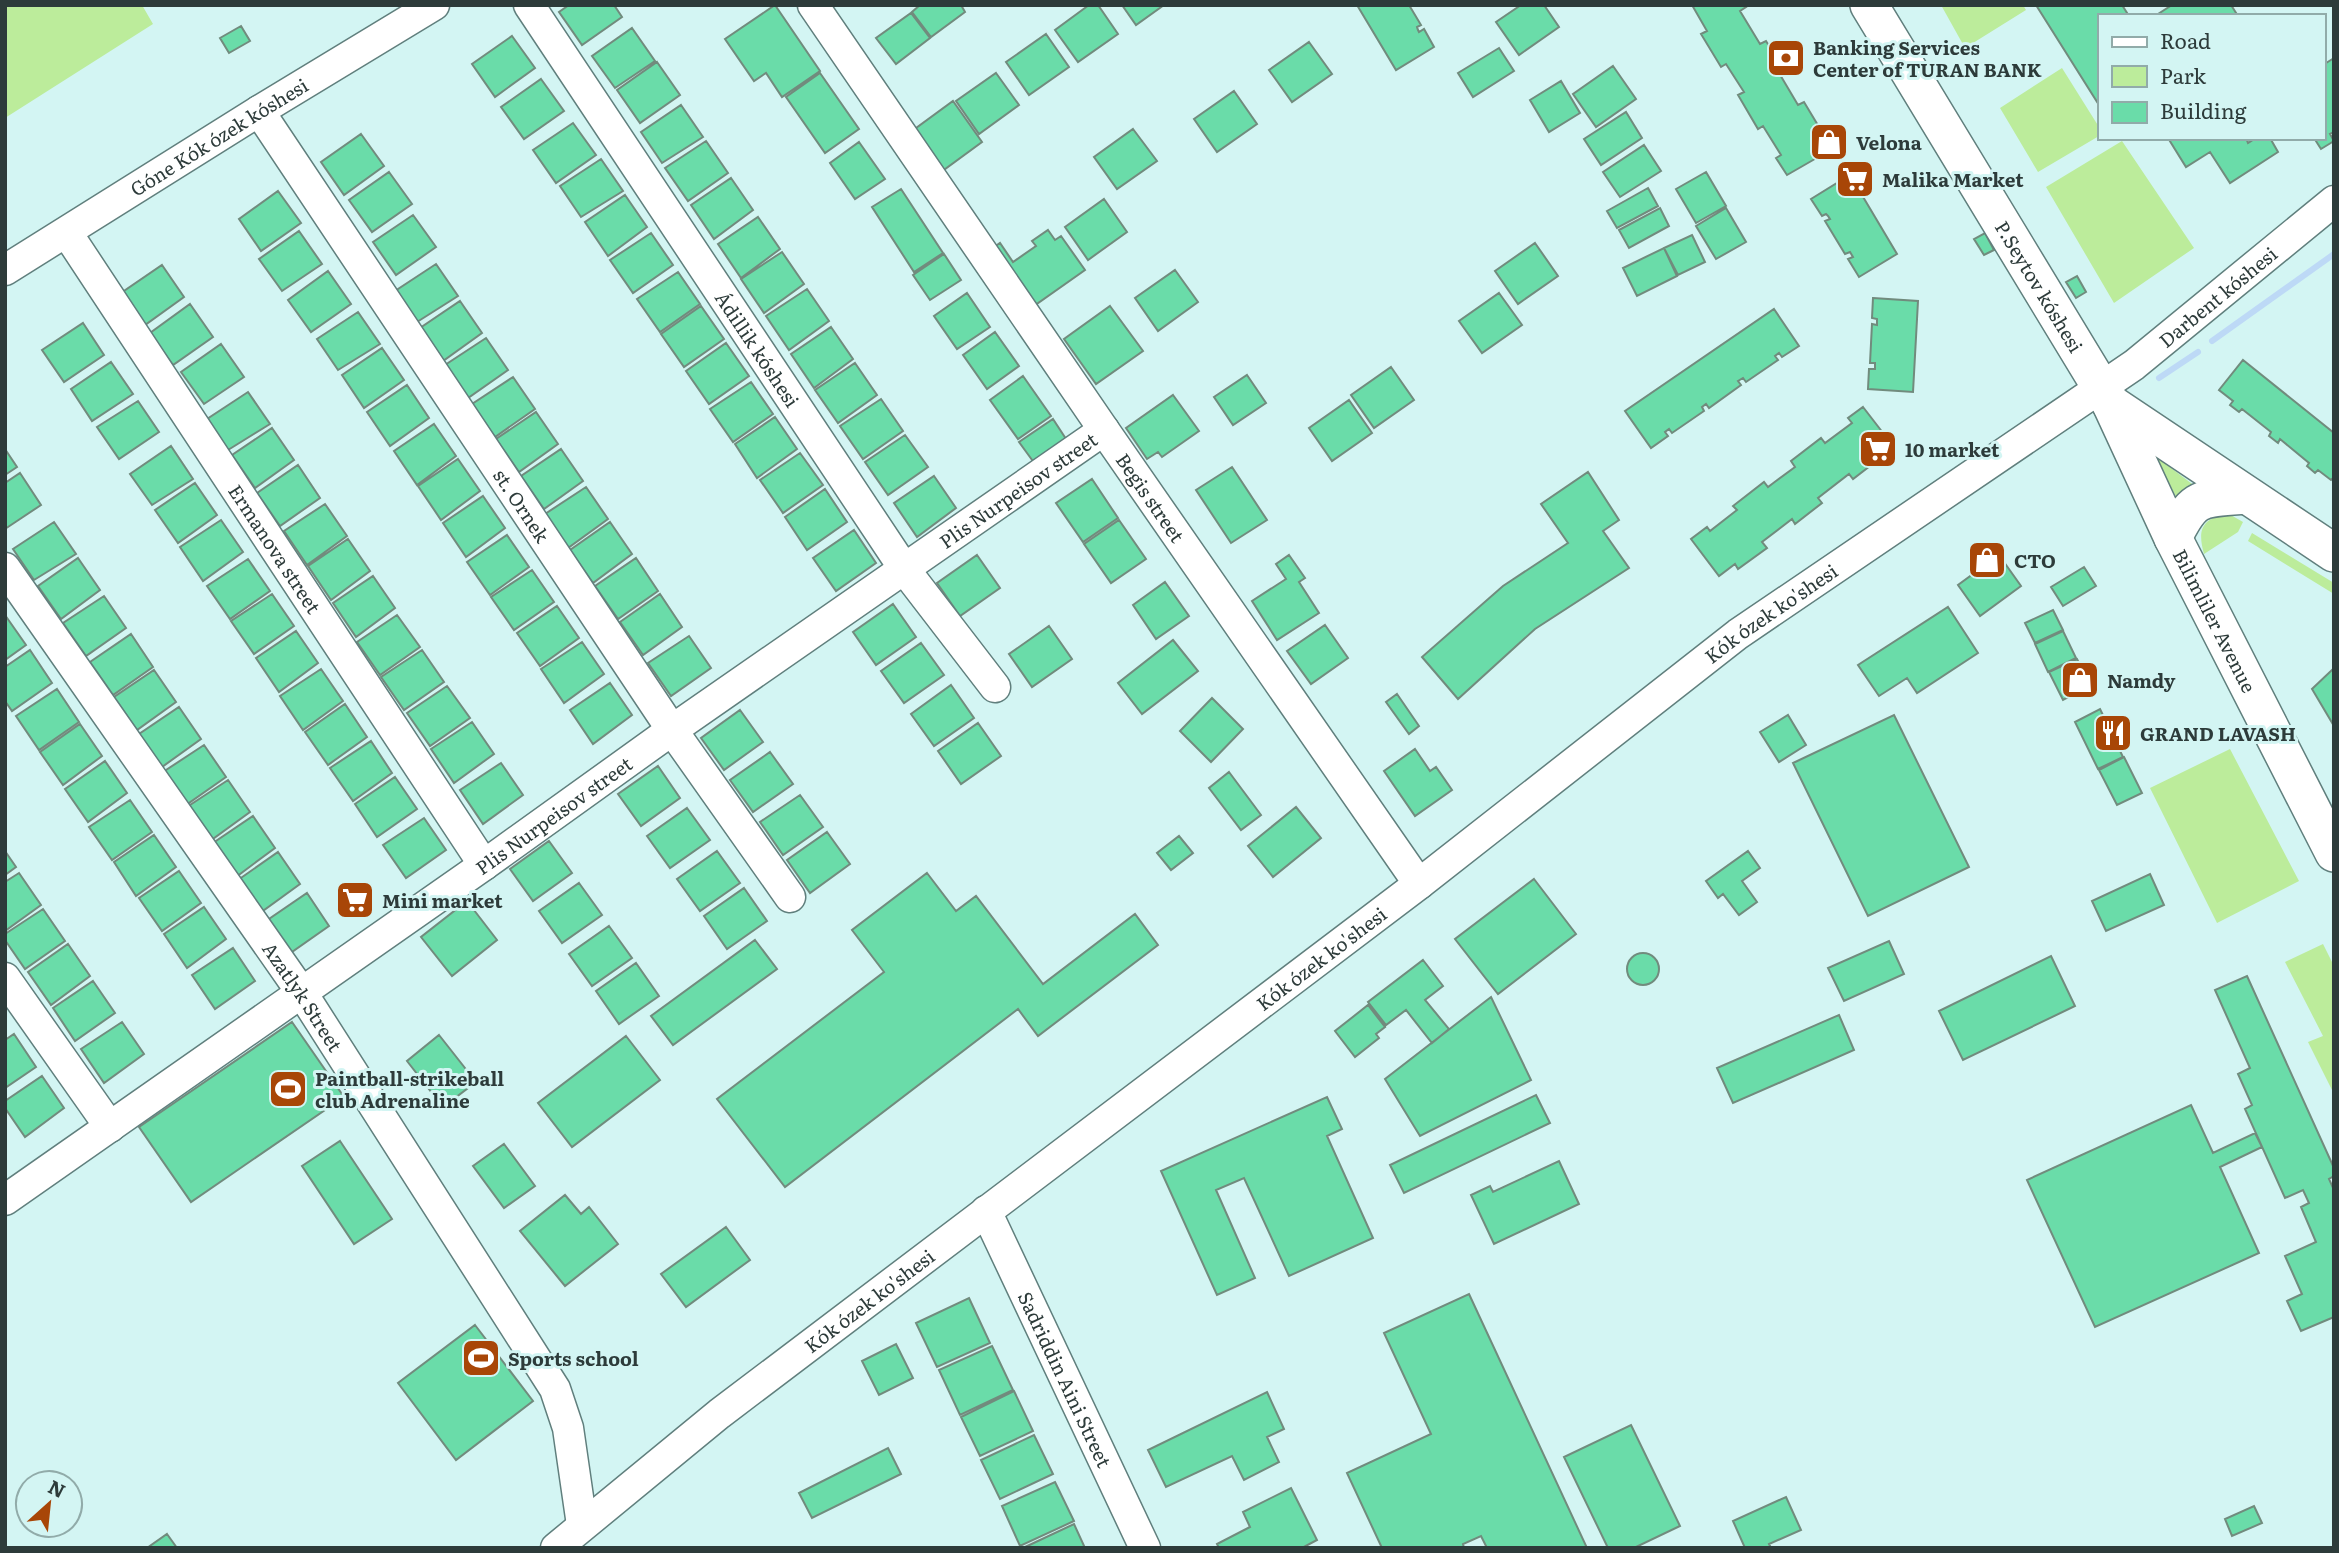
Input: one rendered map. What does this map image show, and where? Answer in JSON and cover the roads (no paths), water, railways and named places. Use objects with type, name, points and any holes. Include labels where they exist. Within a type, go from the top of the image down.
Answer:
[{"type":"main road","name":"P.Seytov kóshesi","points":[[1869,5],[2105,396]]},
{"type":"main road","points":[[2105,396],[2245,495],[2334,553]]},
{"type":"main road","name":"Bilimliler Avenue","points":[[2105,396],[2173,538],[2334,853]]},
{"type":"main road","points":[[2173,538],[2183,518],[2195,504],[2209,498],[2245,495]]},
{"type":"street","name":"Góne Kók ózek kóshesi","points":[[5,270],[434,5]]},
{"type":"street","name":"Ádillik kóshesi","points":[[529,5],[905,570],[995,687]]},
{"type":"street","name":"Begis street","points":[[813,5],[1419,884]]},
{"type":"street","name":"st. Ornek","points":[[259,111],[672,730],[790,897]]},
{"type":"street","name":"Darbent kóshesi","points":[[2105,396],[2134,365],[2334,201]]},
{"type":"street","name":"Ermanova street","points":[[66,233],[484,865]]},
{"type":"street","name":"Kók ózek ko'shesi","points":[[556,1548],[719,1414],[1419,884],[1738,634],[2105,396]]},
{"type":"street","name":"Plis Nurpeisov street","points":[[5,1200],[672,730],[1104,430]]},
{"type":"street","name":"Azatlyk Street","points":[[5,568],[302,993],[555,1389],[568,1427],[582,1525]]},
{"type":"street","points":[[5,978],[110,1128]]},
{"type":"street","name":"Sadriddin Aini Street","points":[[986,1211],[1145,1548]]},
{"type":"waterway","points":[[2212,341],[2334,254]]},
{"type":"waterway","points":[[2159,378],[2198,352]]},
{"type":"place","name":"Banking Services Center of TURAN BANK","points":[[1786,58]]},
{"type":"place","name":"Velona","points":[[1829,142]]},
{"type":"place","name":"Malika Market","points":[[1855,179]]},
{"type":"place","name":"10 market","points":[[1878,449]]},
{"type":"place","name":"СТО","points":[[1987,560]]},
{"type":"place","name":"Namdy","points":[[2080,680]]},
{"type":"place","name":"GRAND LAVASH","points":[[2113,733]]},
{"type":"place","name":"Mini market","points":[[355,900]]},
{"type":"place","name":"Paintball-strikeball club Adrenaline","points":[[288,1089]]},
{"type":"place","name":"Sports school","points":[[481,1358]]}]
